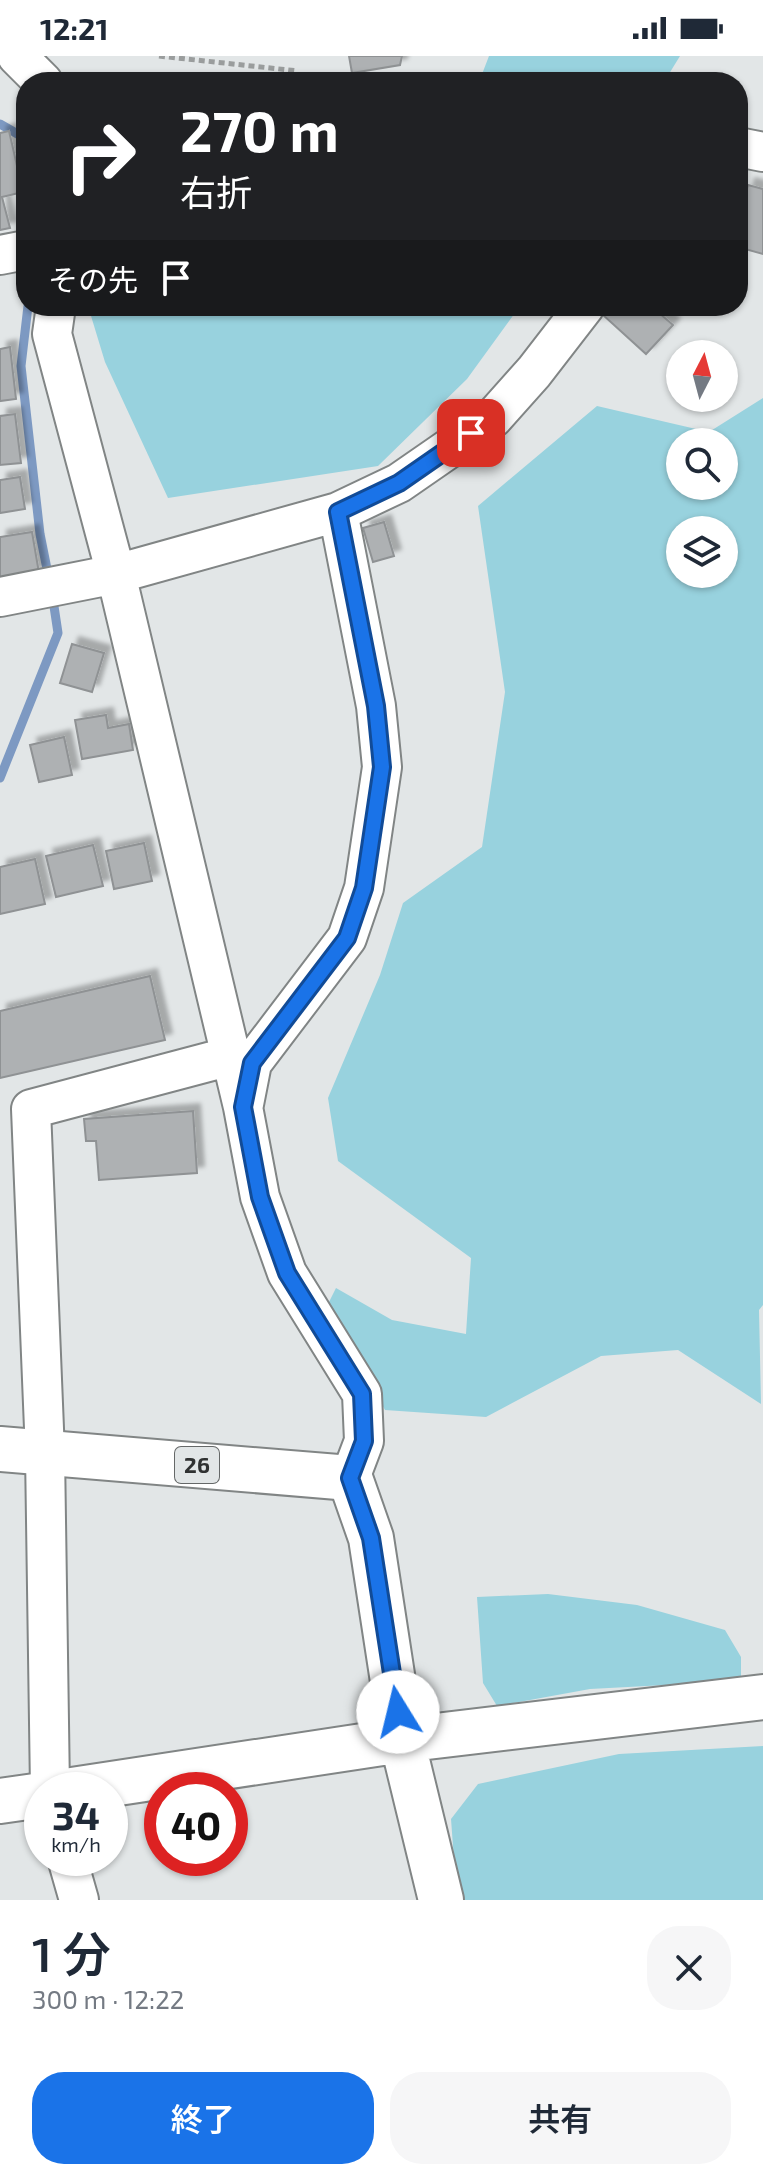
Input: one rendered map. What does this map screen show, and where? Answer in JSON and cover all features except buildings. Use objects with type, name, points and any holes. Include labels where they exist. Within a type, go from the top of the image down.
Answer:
[{"type":"street","points":[[17,56],[33,72]]},
{"type":"street","points":[[55,316],[52,334],[116,574],[243,1107],[260,1197],[287,1273],[362,1394],[364,1441],[350,1478],[371,1538],[402,1740],[441,1900]]},
{"type":"street","points":[[0,597],[116,574],[338,512],[399,483],[493,418],[577,316]]},
{"type":"street","points":[[243,1107],[252,1063],[347,938],[364,888],[382,767],[376,706],[338,512]]},
{"type":"street","points":[[50,1772],[45,1453],[31,1109],[231,1056]]},
{"type":"street","name":"26","points":[[0,1449],[350,1478]]},
{"type":"street","name":"26","points":[[0,1456],[45,1453]]},
{"type":"street","points":[[128,1782],[402,1740],[763,1697]]},
{"type":"street","points":[[0,1801],[24,1798]]},
{"type":"street","points":[[72,1876],[79,1900]]},
{"type":"path","points":[[159,56],[298,71]]},
{"type":"shaded area","points":[[489,56],[680,56],[670,72],[483,72]]},
{"type":"shaded area","points":[[91,316],[513,316],[467,379],[378,466],[168,498],[105,362]]},
{"type":"shaded area","points":[[763,398],[761,1404],[678,1350],[601,1356],[486,1417],[385,1410],[327,1306],[336,1288],[392,1320],[466,1334],[471,1258],[338,1161],[328,1098],[380,975],[403,903],[482,847],[505,692],[478,506],[597,406],[692,428],[666,428],[666,500],[738,500],[738,428],[715,428]]},
{"type":"shaded area","points":[[548,1594],[637,1605],[725,1630],[741,1657],[741,1681],[590,1689],[497,1706],[483,1683],[477,1597]]},
{"type":"shaded area","points":[[763,1746],[763,1900],[457,1900],[451,1819],[478,1784],[619,1754]]},
{"type":"waterway","points":[[0,124],[16,133]]},
{"type":"waterway","points":[[27,316],[21,366],[40,534],[49,579]]},
{"type":"waterway","points":[[0,778],[58,633],[52,593]]},
{"type":"route","points":[[398,1712],[371,1538],[350,1478],[364,1441],[362,1394],[287,1273],[260,1197],[243,1107],[252,1063],[347,938],[364,888],[382,767],[376,706],[338,512],[399,483],[471,433]]}]
